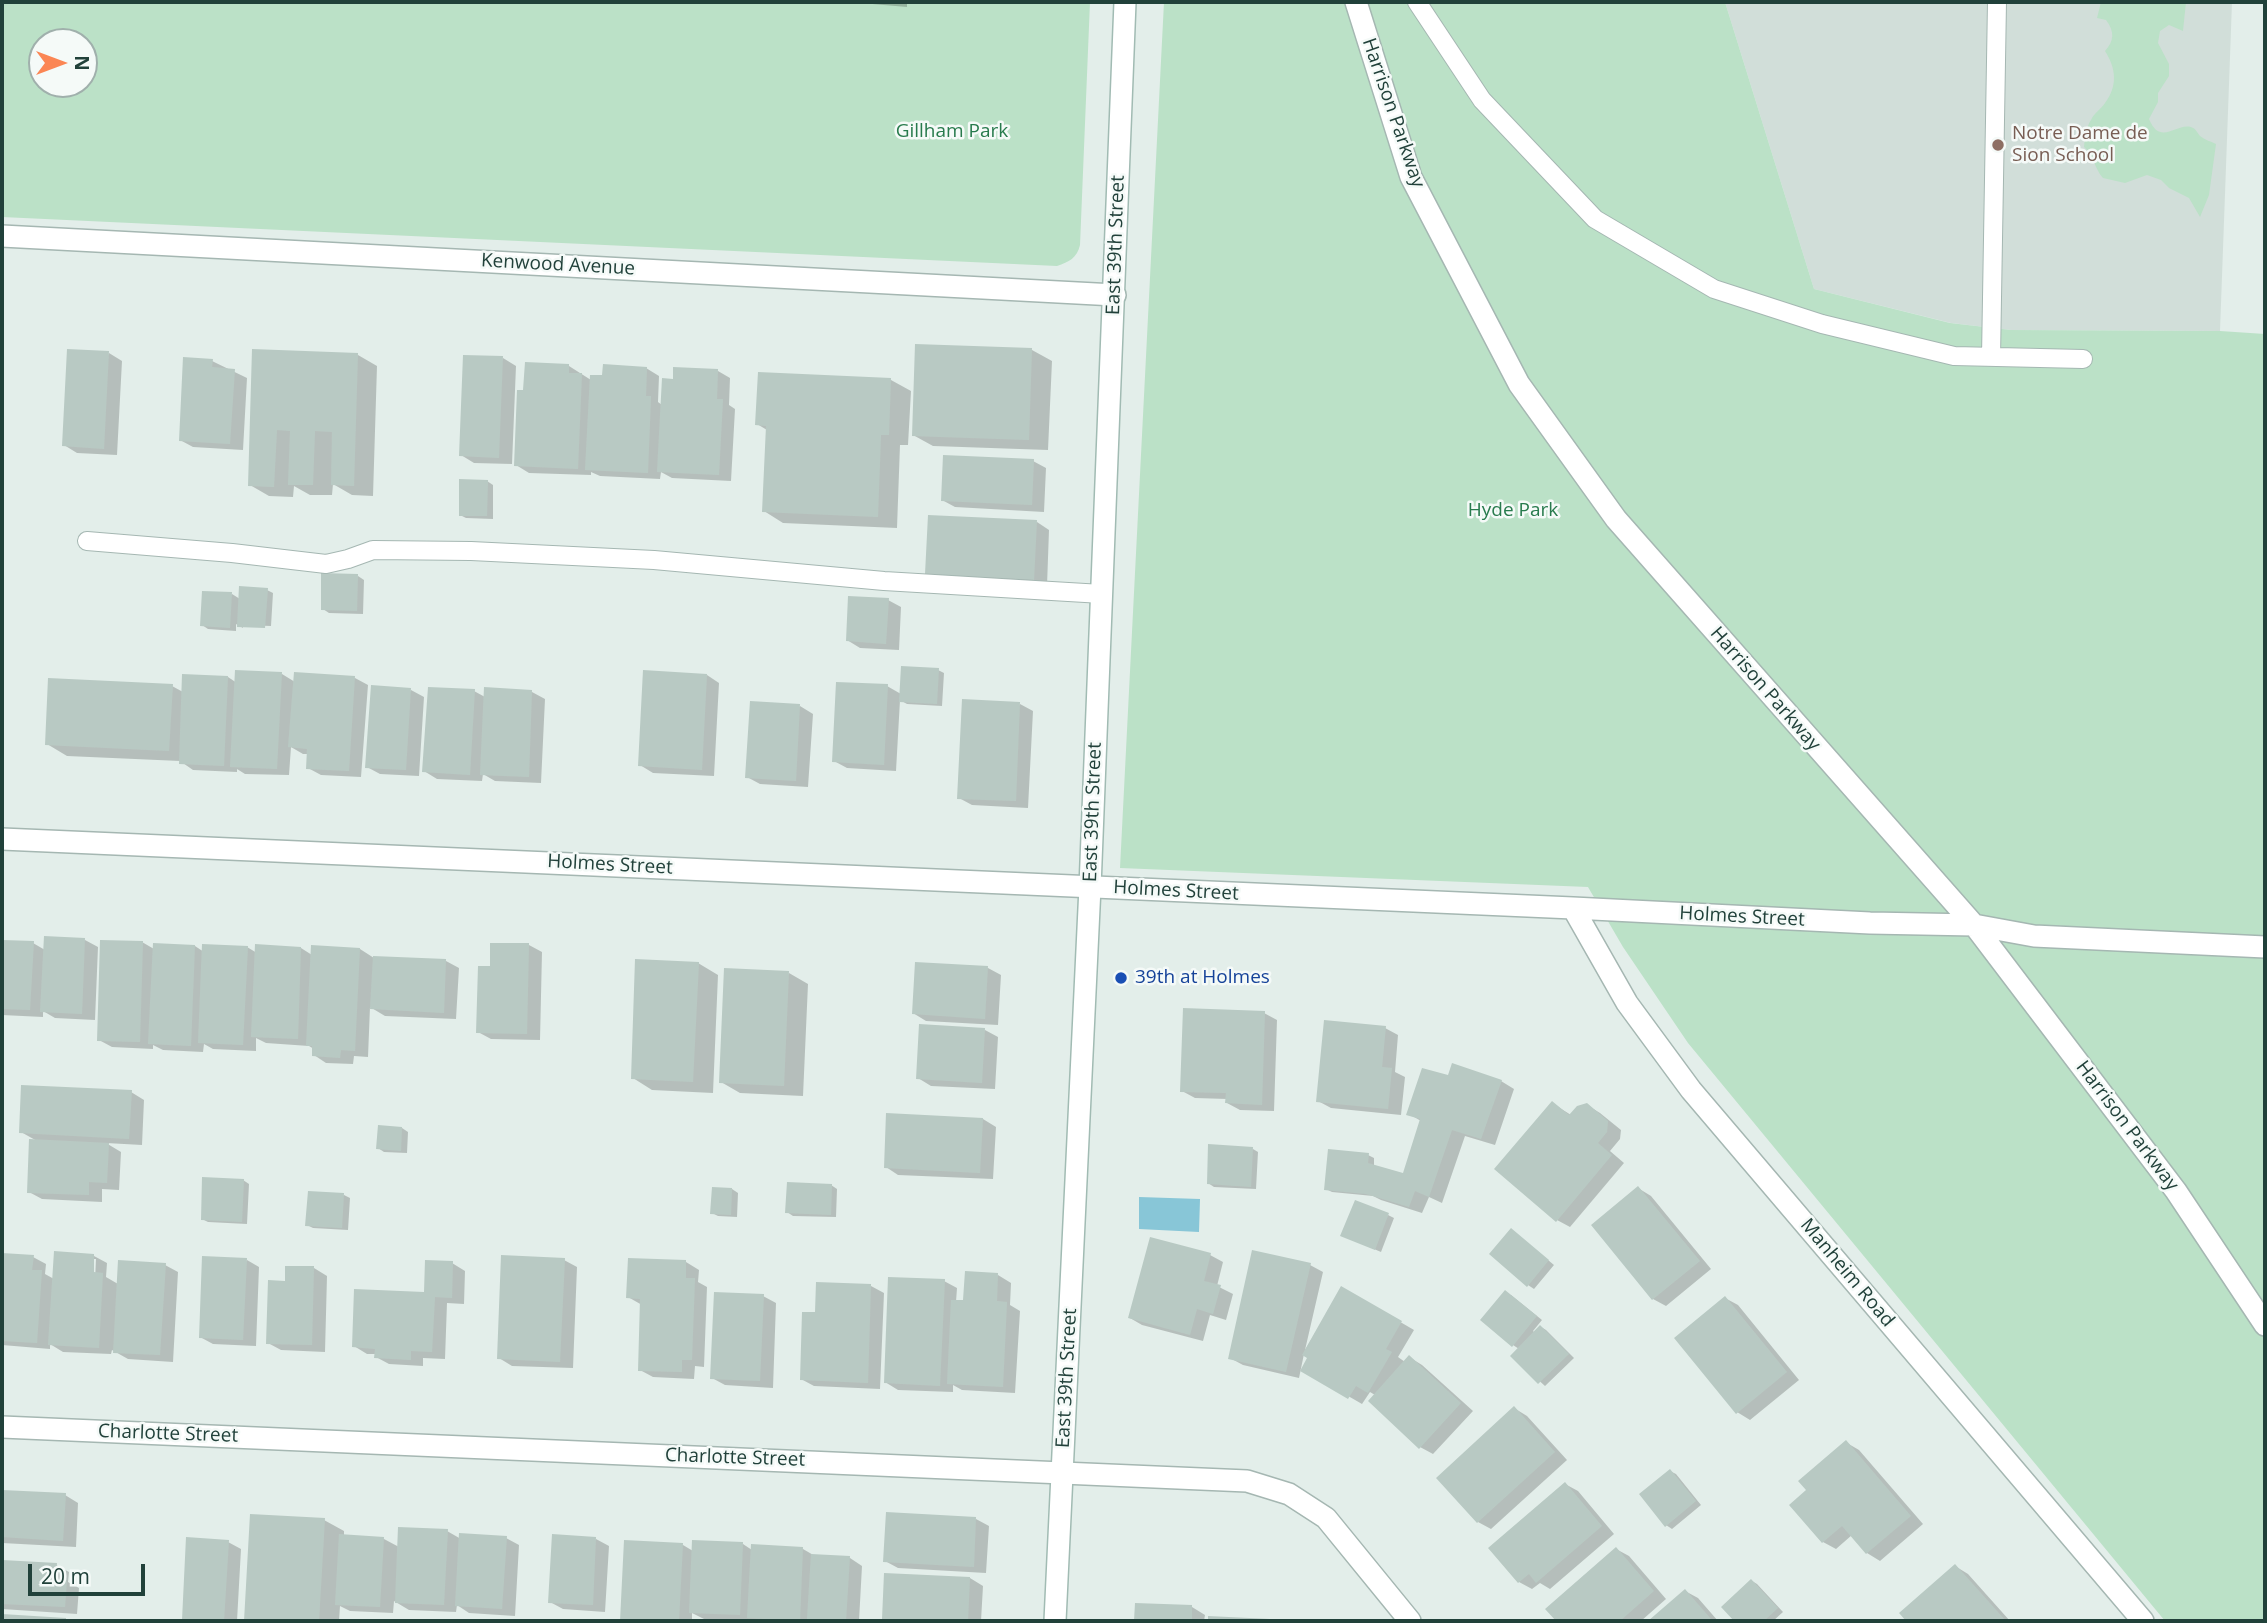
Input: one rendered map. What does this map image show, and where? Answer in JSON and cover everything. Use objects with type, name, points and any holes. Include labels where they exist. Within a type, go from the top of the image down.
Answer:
[{"type":"street","name":"East 39th Street","points":[[1055,1621],[1090,887],[1125,2]]},
{"type":"street","name":"Harrison Parkway","points":[[1356,2],[1411,177],[1519,384],[1616,519],[1974,925],[2176,1191],[2265,1325]]},
{"type":"street","name":"Kenwood Avenue","points":[[2,236],[1115,295]]},
{"type":"street","name":"Holmes Street","points":[[2,839],[1870,923],[1974,925],[2034,936],[2265,947]]},
{"type":"street","name":"Manheim Road","points":[[1573,908],[1627,1003],[1691,1090],[2143,1621]]},
{"type":"street","name":"Charlotte Street","points":[[2,1427],[1247,1481],[1289,1494],[1326,1518],[1410,1621]]},
{"type":"lane","points":[[1417,2],[1482,100],[1595,219],[1714,289],[1835,327],[1954,356],[2083,359]]},
{"type":"lane","points":[[1991,358],[1997,2]]},
{"type":"lane","points":[[87,541],[326,564],[373,550],[471,551],[654,560],[884,581],[1102,594]]},
{"type":"shaded area","name":"Notre Dame de Sion School","points":[[1725,2],[2232,2],[2220,331],[2011,330],[1951,323],[1814,289]]},
{"type":"green space","name":"Gillham Park","points":[[2,2],[1090,2],[1080,245],[1072,259],[1057,266],[2,217]]},
{"type":"green space","name":"Hyde Park","points":[[1164,2],[1725,2],[1814,289],[1950,323],[2011,330],[2220,331],[2265,334],[2265,1621],[2165,1621],[1688,1043],[1623,947],[1588,887],[1120,868]]},
{"type":"green space","points":[[2101,2],[2186,2],[2183,31],[2169,25],[2160,31],[2158,43],[2169,64],[2169,76],[2158,93],[2158,102],[2149,119],[2159,132],[2187,127],[2216,144],[2209,195],[2200,217],[2189,198],[2169,188],[2161,180],[2147,175],[2125,183],[2103,178],[2084,147],[2089,123],[2109,97],[2114,84],[2113,70],[2105,51],[2112,40],[2112,32],[2106,20],[2097,18]]},
{"type":"water","points":[[1139,1197],[1200,1199],[1199,1232],[1139,1229]]},
{"type":"building","points":[[915,344],[1032,348],[1029,440],[912,436]]},
{"type":"building","points":[[67,349],[109,351],[104,449],[62,446]]},
{"type":"building","points":[[252,349],[358,353],[354,486],[331,485],[332,432],[315,431],[313,485],[288,485],[290,431],[277,430],[274,487],[248,486]]},
{"type":"building","points":[[463,355],[503,356],[499,458],[459,456]]},
{"type":"building","points":[[183,357],[213,359],[212,367],[235,369],[230,444],[179,441]]},
{"type":"building","points":[[525,362],[569,364],[569,373],[582,373],[578,469],[514,466],[517,390],[523,390]]},
{"type":"building","points":[[603,364],[647,367],[646,396],[651,396],[648,473],[585,470],[590,375],[602,375]]},
{"type":"building","points":[[673,367],[718,369],[717,399],[723,399],[719,475],[657,472],[662,378],[673,379]]},
{"type":"building","points":[[758,372],[891,378],[889,435],[881,435],[878,517],[762,512],[766,426],[755,425]]},
{"type":"building","points":[[943,455],[1034,459],[1032,505],[941,501]]},
{"type":"building","points":[[459,479],[488,480],[487,516],[459,516]]},
{"type":"building","points":[[928,515],[1037,520],[1034,580],[925,574]]},
{"type":"building","points":[[321,573],[358,574],[357,611],[321,610]]},
{"type":"building","points":[[239,586],[268,588],[265,628],[237,627]]},
{"type":"building","points":[[202,591],[232,592],[230,628],[200,626]]},
{"type":"building","points":[[848,596],[889,598],[886,644],[846,641]]},
{"type":"building","points":[[901,666],[939,668],[937,704],[899,702]]},
{"type":"building","points":[[235,670],[282,672],[277,769],[230,767]]},
{"type":"building","points":[[643,670],[707,674],[702,770],[638,766]]},
{"type":"building","points":[[294,672],[355,676],[349,771],[306,769],[307,749],[288,747]]},
{"type":"building","points":[[182,674],[228,676],[224,766],[179,764]]},
{"type":"building","points":[[48,678],[173,684],[169,751],[45,745]]},
{"type":"building","points":[[836,682],[888,684],[884,765],[832,762]]},
{"type":"building","points":[[371,685],[411,688],[406,770],[365,768]]},
{"type":"building","points":[[428,687],[475,689],[470,775],[422,772]]},
{"type":"building","points":[[484,687],[532,690],[529,777],[480,775]]},
{"type":"building","points":[[962,699],[1020,702],[1016,801],[957,799]]},
{"type":"building","points":[[750,701],[800,704],[796,781],[745,778]]},
{"type":"building","points":[[44,936],[85,938],[82,1014],[40,1012]]},
{"type":"building","points":[[2,940],[34,941],[30,1010],[2,1009]]},
{"type":"building","points":[[100,940],[143,941],[140,1042],[97,1041]]},
{"type":"building","points":[[153,943],[195,945],[191,1046],[148,1044]]},
{"type":"building","points":[[490,943],[529,943],[527,1034],[476,1033],[478,966],[490,966]]},
{"type":"building","points":[[202,944],[248,946],[243,1045],[198,1043]]},
{"type":"building","points":[[255,944],[301,947],[298,1039],[251,1037]]},
{"type":"building","points":[[311,945],[360,948],[355,1051],[341,1050],[340,1058],[312,1056],[312,1046],[306,1046]]},
{"type":"building","points":[[373,956],[446,959],[444,1013],[370,1009]]},
{"type":"building","points":[[635,959],[699,962],[693,1082],[631,1079]]},
{"type":"building","points":[[915,962],[988,966],[985,1019],[912,1014]]},
{"type":"building","points":[[724,968],[789,971],[784,1086],[719,1083]]},
{"type":"building","points":[[1183,1008],[1265,1011],[1262,1105],[1225,1103],[1226,1093],[1180,1092]]},
{"type":"building","points":[[1324,1020],[1386,1026],[1382,1067],[1392,1068],[1388,1109],[1316,1102]]},
{"type":"building","points":[[919,1024],[985,1028],[982,1083],[916,1079]]},
{"type":"building","points":[[1452,1063],[1502,1080],[1481,1139],[1452,1130],[1429,1197],[1415,1191],[1409,1207],[1366,1194],[1324,1190],[1328,1149],[1369,1153],[1368,1163],[1403,1173],[1420,1119],[1406,1115],[1422,1068],[1448,1075]]},
{"type":"building","points":[[21,1085],[132,1090],[129,1139],[19,1133]]},
{"type":"building","points":[[1552,1101],[1569,1115],[1577,1106],[1587,1103],[1608,1121],[1607,1132],[1598,1143],[1612,1155],[1556,1222],[1494,1169]]},
{"type":"building","points":[[886,1113],[983,1118],[980,1173],[884,1168]]},
{"type":"building","points":[[378,1125],[402,1127],[401,1151],[376,1149]]},
{"type":"building","points":[[29,1139],[109,1143],[107,1183],[89,1182],[89,1195],[27,1193]]},
{"type":"building","points":[[1208,1144],[1253,1147],[1251,1187],[1207,1184]]},
{"type":"building","points":[[202,1177],[244,1179],[242,1222],[201,1220]]},
{"type":"building","points":[[787,1182],[832,1184],[831,1215],[785,1213]]},
{"type":"building","points":[[1638,1186],[1700,1261],[1652,1300],[1591,1225]]},
{"type":"building","points":[[712,1187],[732,1188],[731,1215],[710,1214]]},
{"type":"building","points":[[308,1191],[344,1193],[342,1228],[305,1226]]},
{"type":"building","points":[[1355,1200],[1389,1213],[1375,1250],[1340,1236]]},
{"type":"building","points":[[1511,1228],[1549,1260],[1527,1287],[1489,1254]]},
{"type":"building","points":[[1150,1237],[1211,1253],[1204,1281],[1221,1285],[1213,1314],[1197,1309],[1190,1335],[1128,1318]]},
{"type":"building","points":[[1252,1250],[1311,1263],[1286,1372],[1228,1359]]},
{"type":"building","points":[[54,1251],[94,1254],[94,1272],[103,1273],[99,1348],[48,1345]]},
{"type":"building","points":[[2,1253],[34,1255],[32,1270],[42,1270],[37,1343],[2,1341]]},
{"type":"building","points":[[501,1255],[565,1258],[560,1362],[497,1359]]},
{"type":"building","points":[[202,1256],[247,1258],[243,1340],[199,1338]]},
{"type":"building","points":[[628,1258],[686,1260],[686,1278],[695,1278],[692,1360],[682,1360],[682,1372],[638,1371],[640,1299],[626,1298]]},
{"type":"building","points":[[118,1260],[166,1263],[160,1355],[113,1353]]},
{"type":"building","points":[[425,1260],[453,1261],[452,1298],[435,1297],[432,1352],[411,1351],[411,1360],[374,1358],[375,1349],[352,1347],[354,1289],[424,1292]]},
{"type":"building","points":[[285,1266],[314,1266],[312,1345],[266,1344],[268,1280],[285,1281]]},
{"type":"building","points":[[965,1271],[998,1273],[997,1301],[1007,1302],[1003,1387],[947,1384],[951,1300],[963,1300]]},
{"type":"building","points":[[888,1277],[945,1279],[940,1386],[884,1383]]},
{"type":"building","points":[[816,1282],[871,1284],[868,1383],[800,1380],[802,1312],[815,1312]]},
{"type":"building","points":[[1341,1286],[1402,1321],[1386,1349],[1392,1352],[1368,1393],[1356,1386],[1348,1399],[1300,1371],[1307,1358],[1302,1355]]},
{"type":"building","points":[[1505,1290],[1537,1316],[1512,1347],[1480,1320]]},
{"type":"building","points":[[714,1292],[764,1294],[760,1381],[710,1379]]},
{"type":"building","points":[[1725,1296],[1787,1372],[1736,1414],[1674,1338]]},
{"type":"building","points":[[1540,1325],[1569,1354],[1538,1384],[1510,1356]]},
{"type":"building","points":[[1409,1355],[1461,1403],[1419,1449],[1368,1401]]},
{"type":"building","points":[[1514,1406],[1555,1452],[1477,1523],[1436,1478]]},
{"type":"building","points":[[1846,1440],[1911,1516],[1866,1554],[1842,1526],[1822,1543],[1789,1505],[1806,1490],[1798,1481]]},
{"type":"building","points":[[1670,1469],[1696,1501],[1665,1527],[1639,1494]]},
{"type":"building","points":[[1565,1482],[1602,1526],[1536,1583],[1529,1574],[1518,1583],[1488,1548]]},
{"type":"building","points":[[2,1490],[66,1493],[63,1541],[2,1537]]},
{"type":"building","points":[[886,1512],[976,1517],[974,1567],[883,1562]]},
{"type":"building","points":[[250,1514],[325,1518],[319,1621],[244,1621]]},
{"type":"building","points":[[398,1527],[448,1529],[444,1605],[395,1603]]},
{"type":"building","points":[[459,1533],[507,1536],[502,1609],[455,1606]]},
{"type":"building","points":[[339,1534],[384,1537],[380,1607],[335,1605]]},
{"type":"building","points":[[552,1534],[596,1537],[593,1605],[548,1603]]},
{"type":"building","points":[[186,1537],[229,1540],[224,1621],[182,1620]]},
{"type":"building","points":[[624,1540],[683,1543],[679,1621],[620,1621]]},
{"type":"building","points":[[692,1540],[743,1542],[740,1615],[689,1613]]},
{"type":"building","points":[[751,1544],[803,1547],[800,1621],[747,1618]]},
{"type":"building","points":[[1616,1547],[1654,1591],[1620,1621],[1556,1621],[1545,1609]]},
{"type":"building","points":[[811,1554],[850,1556],[846,1621],[807,1619]]},
{"type":"building","points":[[2,1560],[57,1563],[56,1579],[67,1579],[65,1607],[2,1604]]},
{"type":"building","points":[[1955,1564],[2006,1621],[1906,1621],[1899,1613]]},
{"type":"building","points":[[884,1573],[970,1577],[968,1621],[882,1619]]},
{"type":"building","points":[[1751,1579],[1778,1608],[1764,1621],[1734,1621],[1721,1607]]},
{"type":"building","points":[[1685,1589],[1711,1619],[1709,1621],[1648,1621]]},
{"type":"building","points":[[1135,1603],[1192,1605],[1192,1621],[1134,1621]]},
{"type":"building","points":[[2,1614],[66,1618],[66,1621],[2,1621]]},
{"type":"building","points":[[1208,1616],[1270,1619],[1270,1621],[1208,1621]]},
{"type":"place","name":"Notre Dame de Sion School","points":[[1998,145]]},
{"type":"place","name":"39th at Holmes","points":[[1121,978]]}]
